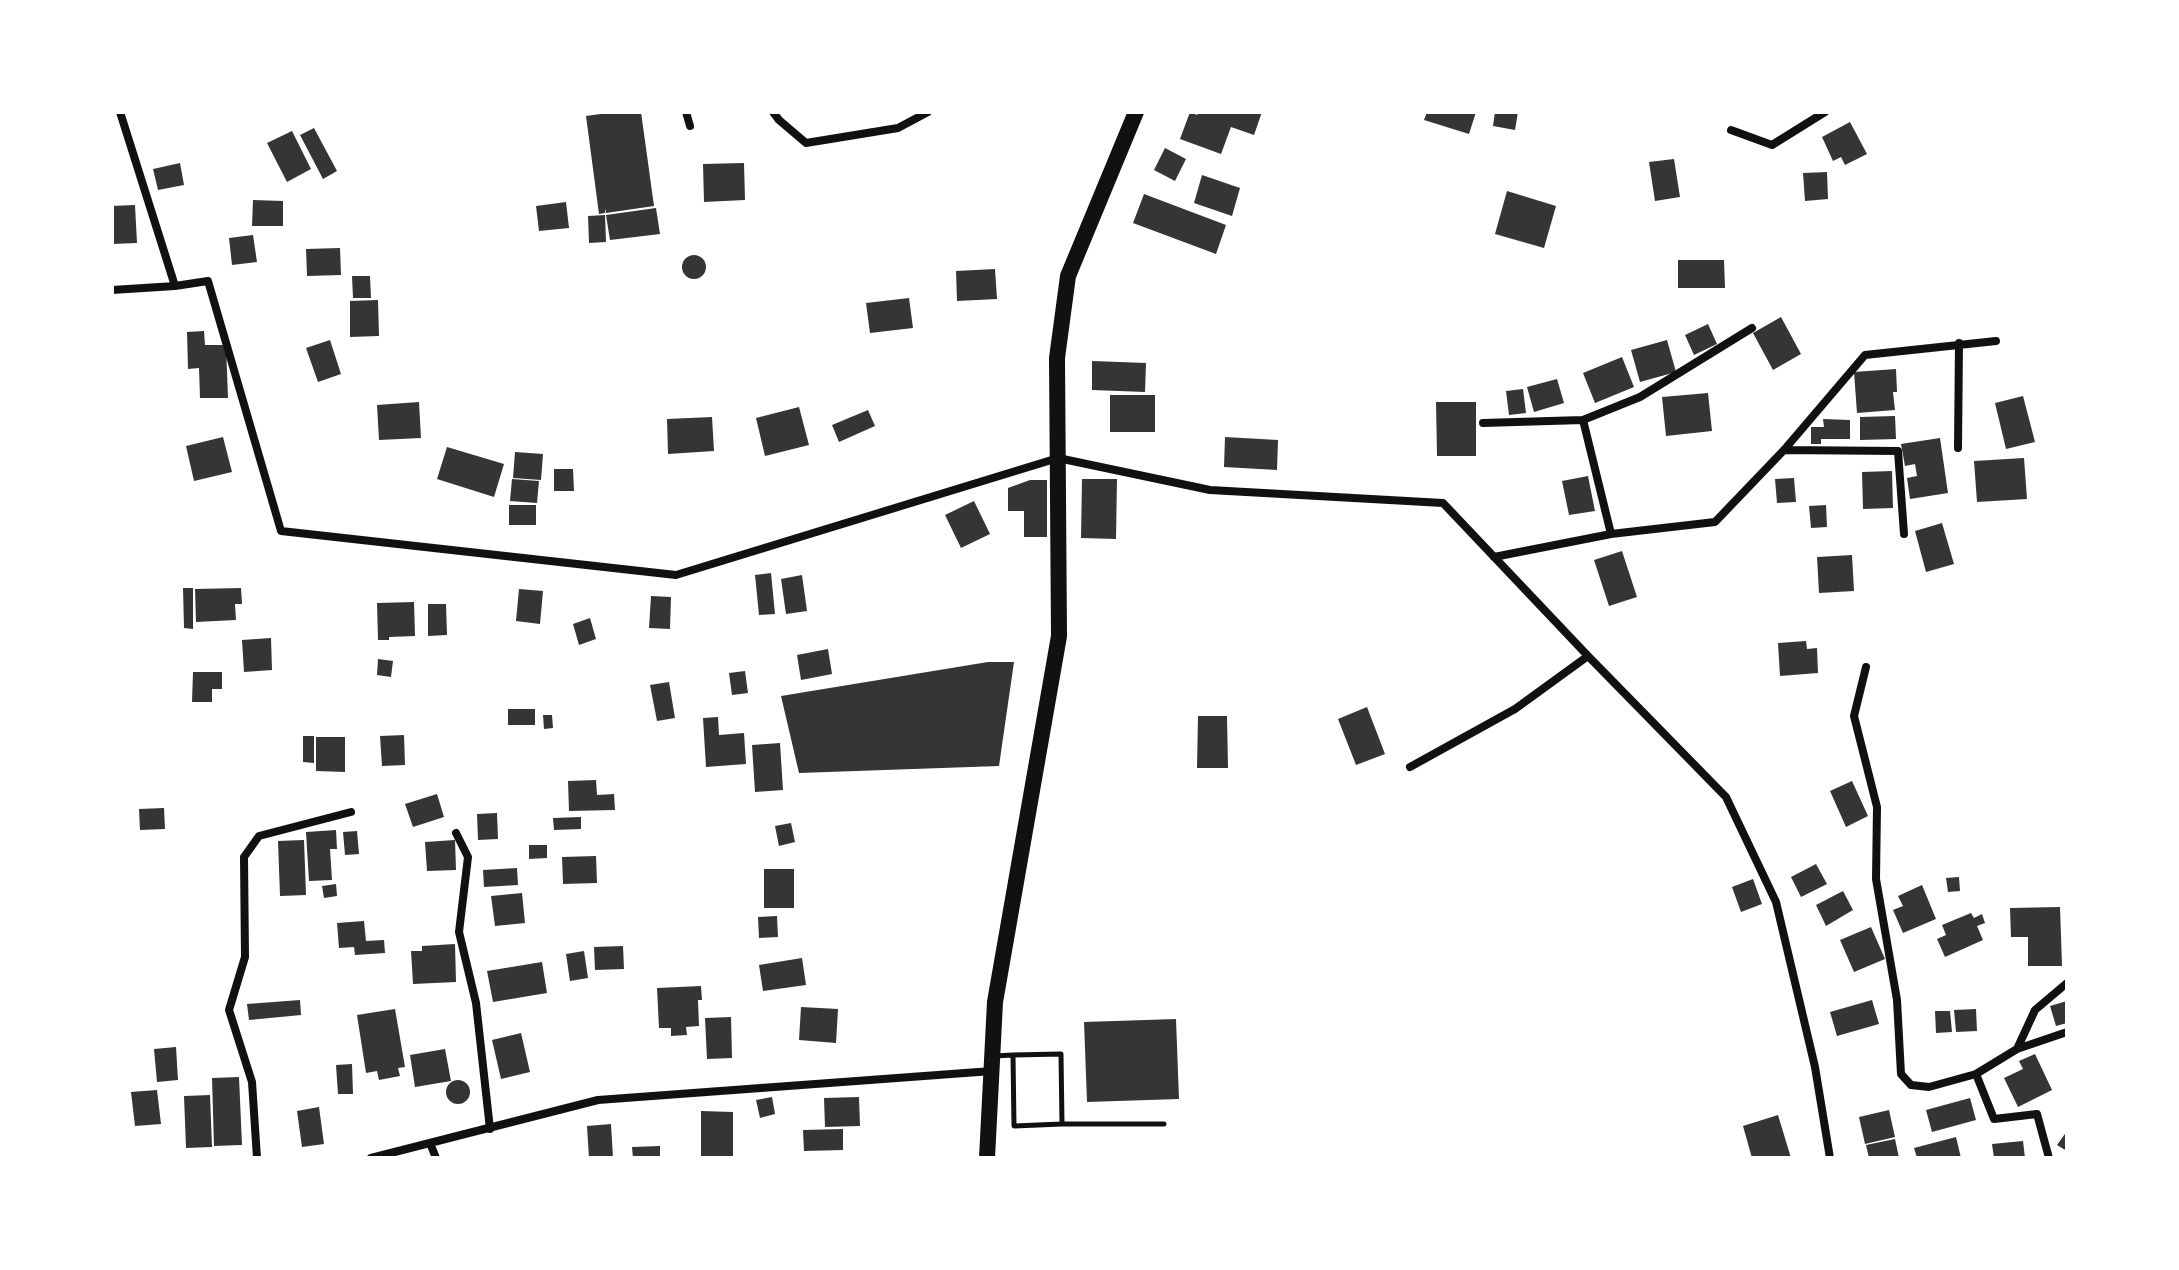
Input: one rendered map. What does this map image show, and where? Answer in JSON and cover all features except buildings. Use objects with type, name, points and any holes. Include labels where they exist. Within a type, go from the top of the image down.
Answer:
[{"type":"highway","points":[[987,1158],[995,1002],[1059,636],[1057,358],[1068,276],[1136,112]]},
{"type":"street","points":[[120,112],[175,286]]},
{"type":"street","points":[[686,112],[690,126]]},
{"type":"street","points":[[773,112],[806,143],[898,128],[928,112]]},
{"type":"street","points":[[1731,130],[1772,145],[1825,112]]},
{"type":"street","points":[[112,290],[208,281],[281,531],[676,575],[1058,458],[1210,490],[1443,503],[1726,797],[1776,902],[1815,1067],[1830,1158]]},
{"type":"street","points":[[1483,423],[1583,420],[1640,397],[1752,328]]},
{"type":"street","points":[[1494,557],[1611,534],[1715,522],[1784,450],[1865,355],[1996,341]]},
{"type":"street","points":[[1958,448],[1959,343]]},
{"type":"street","points":[[1583,420],[1611,534]]},
{"type":"street","points":[[1784,450],[1898,451],[1904,534]]},
{"type":"street","points":[[1410,767],[1515,709],[1588,656]]},
{"type":"street","points":[[1866,667],[1854,716],[1877,807],[1876,879],[1897,1000],[1901,1074],[1911,1085],[1929,1087],[1976,1074],[2017,1049],[2067,1032]]},
{"type":"street","points":[[257,1158],[252,1082],[229,1010],[245,957],[244,857],[259,836],[351,812]]},
{"type":"street","points":[[456,833],[468,857],[459,932],[476,1003],[490,1129]]},
{"type":"street","points":[[2017,1049],[2035,1010],[2067,983]]},
{"type":"street","points":[[371,1158],[598,1100],[992,1064]]},
{"type":"street","points":[[1976,1074],[1994,1119],[2037,1114],[2049,1158]]},
{"type":"street","points":[[430,1143],[436,1158]]},
{"type":"lane","points":[[992,1064],[1013,1055],[1061,1054],[1062,1124]]},
{"type":"lane","points":[[1013,1055],[1014,1126],[1164,1124]]}]
